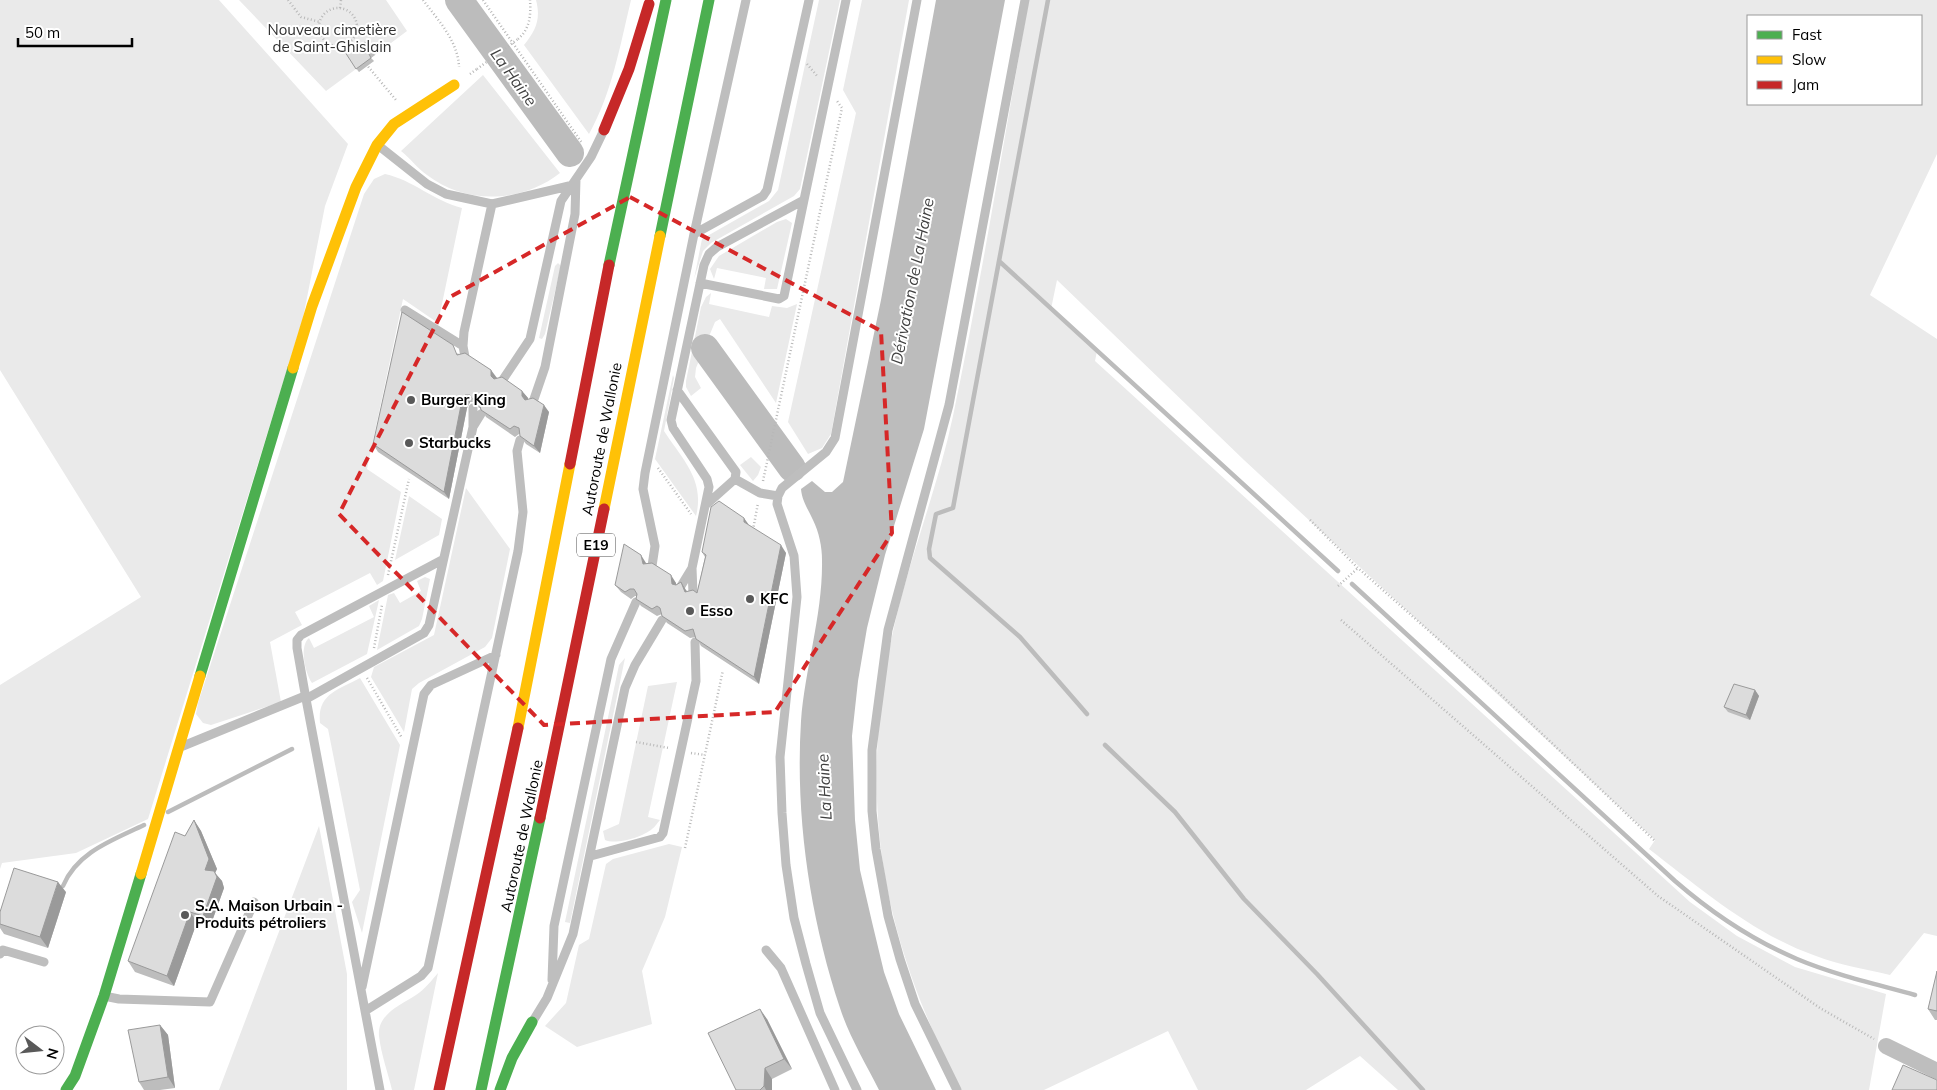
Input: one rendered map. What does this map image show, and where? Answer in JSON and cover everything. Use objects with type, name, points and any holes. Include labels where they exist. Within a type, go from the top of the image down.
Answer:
[{"type":"main road","points":[[604,130],[629,69],[650,0]]},
{"type":"main road","name":"Autoroute de Wallonie","points":[[439,1090],[504,802],[608,270],[666,0]]},
{"type":"main road","name":"Autoroute de Wallonie","points":[[481,1090],[543,812],[709,0]]},
{"type":"main road","points":[[66,1090],[74,1076],[104,996],[312,306],[356,187],[377,145],[394,124],[454,85]]},
{"type":"main road","points":[[500,1090],[512,1058],[532,1022]]},
{"type":"street","points":[[1886,1046],[1937,1072]]},
{"type":"lane","points":[[652,566],[656,546],[643,489],[644,477],[694,234],[746,0]]},
{"type":"lane","points":[[694,234],[763,196],[767,190],[809,0]]},
{"type":"lane","points":[[700,283],[779,299],[784,296],[846,0]]},
{"type":"lane","points":[[857,1090],[820,1013],[794,918],[786,865],[780,757],[797,597],[794,556],[777,504],[780,492],[826,452],[835,438],[917,0]]},
{"type":"lane","points":[[957,1090],[915,1004],[888,916],[876,849],[872,811],[872,750],[888,630],[949,405],[1025,0]]},
{"type":"lane","points":[[502,382],[530,339],[561,201],[590,157],[604,130]]},
{"type":"lane","points":[[377,145],[421,179],[446,194],[492,204],[572,183]]},
{"type":"lane","points":[[533,402],[545,367],[575,214],[572,183]]},
{"type":"lane","points":[[693,594],[692,568],[710,487],[707,479],[673,428],[671,420],[704,265],[709,254],[717,247],[804,200]]},
{"type":"lane","points":[[465,357],[463,346],[492,204]]},
{"type":"lane","points":[[405,310],[463,346]]},
{"type":"lane","points":[[677,390],[736,472],[735,478],[707,504]]},
{"type":"lane","points":[[177,749],[305,698],[424,633],[429,626],[472,427],[473,408]]},
{"type":"lane","points":[[472,427],[481,414]]},
{"type":"lane","points":[[365,1011],[422,976],[428,968],[522,529],[523,512],[517,451],[520,440]]},
{"type":"lane","points":[[735,478],[760,493],[780,492]]},
{"type":"lane","points":[[380,1090],[305,698],[297,640],[301,635],[442,560]]},
{"type":"lane","points":[[681,586],[692,568]]},
{"type":"lane","points":[[551,988],[554,926],[611,659],[636,602]]},
{"type":"lane","points":[[532,1022],[551,988],[573,934],[625,688],[635,664],[662,620]]},
{"type":"lane","points":[[591,856],[660,837],[663,833],[696,681],[695,642]]},
{"type":"lane","points":[[361,992],[424,694],[431,685],[496,655]]},
{"type":"lane","points":[[104,996],[119,999],[210,1002],[254,902]]},
{"type":"lane","points":[[0,954],[3,950],[44,962]]},
{"type":"lane","points":[[766,950],[780,968],[835,1090]]},
{"type":"path","points":[[288,0],[301,17],[320,22]]},
{"type":"path","points":[[340,8],[341,0]]},
{"type":"path","points":[[424,0],[458,54],[459,70],[454,85]]},
{"type":"path","points":[[483,0],[582,143]]},
{"type":"path","points":[[477,69],[518,39],[528,26],[531,14],[530,0]]},
{"type":"path","points":[[340,8],[351,12],[357,22],[356,34],[349,43],[336,46],[324,40],[321,35],[320,22],[328,11],[340,8]]},
{"type":"path","points":[[361,58],[398,103]]},
{"type":"path","points":[[766,464],[777,412]]},
{"type":"path","points":[[655,464],[702,528]]},
{"type":"path","points":[[409,478],[367,680],[411,753]]},
{"type":"path","points":[[1310,520],[1358,568],[1499,693],[1655,840]]},
{"type":"path","points":[[1338,586],[1358,568]]},
{"type":"path","points":[[1341,620],[1658,896],[1820,1008],[1886,1046]]},
{"type":"path","points":[[685,848],[723,670]]},
{"type":"highlighted area","points":[[630,197],[881,331],[892,533],[775,712],[544,725],[339,514],[450,297]]},
{"type":"green space","points":[[0,0],[219,0],[348,144],[325,206],[303,318],[148,819],[76,853],[2,863],[0,869],[0,685],[141,597],[0,370]]},
{"type":"green space","name":"Nouveau cimetière de Saint-Ghislain","points":[[239,0],[386,0],[407,31],[371,58],[374,61],[359,72],[356,69],[326,91]]},
{"type":"green space","points":[[536,0],[631,0],[619,52],[604,102],[589,134],[524,45],[532,34],[538,19]]},
{"type":"green space","points":[[819,0],[840,0],[800,189],[794,196],[711,243],[703,251],[694,279],[702,239],[769,201],[778,190]]},
{"type":"green space","points":[[862,0],[909,0],[831,434],[822,448],[808,454],[788,422],[856,113],[843,90]]},
{"type":"green space","points":[[1029,0],[1937,0],[1937,154],[1870,295],[1937,339],[1937,936],[1924,933],[1890,975],[1825,959],[1771,936],[1708,895],[1649,849],[1655,840],[1244,460],[1057,280],[1051,309],[1097,351],[1095,361],[1690,902],[1737,936],[1795,967],[1886,994],[1869,1090],[1398,1090],[1360,1056],[1306,1090],[1198,1090],[1168,1031],[1044,1090],[961,1090],[911,976],[895,921],[883,865],[877,809],[877,751],[883,690],[894,627],[947,443],[983,260]]},
{"type":"green space","points":[[483,75],[560,173],[545,183],[512,195],[476,195],[459,192],[442,185],[423,172],[401,151]]},
{"type":"green space","points":[[385,174],[405,181],[442,201],[462,208],[438,323],[403,299],[367,469],[401,492],[383,581],[377,585],[370,573],[295,612],[302,625],[270,642],[281,702],[211,725],[203,723],[196,714],[198,703],[364,194],[374,179]]},
{"type":"green space","points":[[786,219],[792,223],[777,289],[764,289],[766,278],[717,268],[714,279],[710,269],[719,256],[777,222]]},
{"type":"green space","points":[[558,263],[561,266],[545,334],[542,339],[539,338],[555,266]]},
{"type":"green space","points":[[711,293],[709,304],[769,317],[772,306],[787,308],[797,304],[776,403],[720,319],[715,322],[696,368],[695,377],[701,388],[691,396],[686,387],[686,381],[701,307],[706,297]]},
{"type":"green space","points":[[673,375],[664,431],[685,461],[695,481],[698,503],[696,516],[655,459]]},
{"type":"green space","points":[[751,457],[761,467],[753,481],[740,465]]},
{"type":"green space","points":[[466,488],[510,549],[492,638],[485,647],[419,683],[412,689],[404,732],[371,677],[374,667],[434,635]]},
{"type":"green space","points":[[409,496],[442,519],[439,535],[395,560]]},
{"type":"green space","points":[[425,577],[430,579],[419,626],[377,650],[388,595],[394,593],[400,603],[421,591],[417,581]]},
{"type":"green space","points":[[379,600],[367,654],[312,683],[304,660],[304,647],[309,638],[314,648],[374,617],[369,606]]},
{"type":"green space","points":[[625,658],[570,923],[565,922],[619,665]]},
{"type":"green space","points":[[360,678],[400,745],[362,933],[352,902],[360,890],[328,729],[320,723],[322,705],[326,699],[337,690]]},
{"type":"green space","points":[[677,682],[648,817],[660,820],[648,832],[636,837],[616,842],[605,840],[603,831],[619,824],[648,686]]},
{"type":"green space","points":[[319,826],[347,974],[347,1090],[219,1090]]},
{"type":"green space","points":[[669,844],[682,847],[665,917],[642,971],[652,1024],[577,1047],[545,1026],[566,1003],[579,945],[589,939],[606,864],[613,859]]},
{"type":"green space","points":[[438,973],[414,1090],[392,1090],[380,1043],[379,1028],[391,1011],[416,995]]},
{"type":"water","name":"Dérivation de La Haine","points":[[936,0],[1005,0],[924,429],[885,555],[867,628],[858,681],[852,736],[855,820],[860,870],[884,972],[899,1014],[936,1090],[879,1090],[853,1039],[840,1008],[820,938],[807,866],[800,794],[801,721],[820,600],[822,560],[821,545],[801,489],[812,481],[825,492],[832,492],[843,482],[881,300]]},
{"type":"building","points":[[358,42],[361,45],[365,42],[372,51],[369,54],[371,58],[356,69],[345,52]]},
{"type":"building","points":[[402,312],[453,345],[457,355],[465,353],[491,370],[491,376],[494,379],[502,377],[522,391],[522,396],[525,400],[533,398],[544,405],[534,446],[520,436],[519,428],[514,426],[510,429],[481,410],[479,402],[474,401],[470,395],[465,395],[462,400],[444,492],[373,444]]},
{"type":"building","points":[[719,501],[744,518],[744,522],[781,545],[754,677],[696,639],[693,629],[685,631],[662,616],[660,608],[657,606],[652,609],[636,599],[637,594],[634,589],[625,592],[615,585],[624,544],[641,555],[643,564],[652,563],[671,575],[672,584],[676,585],[681,582],[685,592],[693,590],[697,593],[706,555],[702,552],[711,507]]},
{"type":"building","points":[[1734,684],[1755,690],[1746,715],[1724,707]]},
{"type":"building","name":"S.A. Maison Urbain - Produits pétroliers","points":[[194,820],[209,859],[205,870],[214,871],[217,877],[203,916],[190,912],[167,976],[128,961],[175,832],[185,836]]},
{"type":"building","points":[[14,868],[58,882],[40,937],[0,924],[0,912]]},
{"type":"building","points":[[1937,971],[1937,1011],[1928,1009]]},
{"type":"building","points":[[760,1009],[784,1059],[765,1068],[764,1086],[760,1090],[736,1090],[708,1033]]},
{"type":"building","points":[[160,1025],[168,1077],[139,1082],[128,1030]]},
{"type":"building","points":[[1903,1065],[1937,1080],[1937,1090],[1892,1090]]},
{"type":"waterway","name":"La Haine","points":[[459,0],[570,153]]},
{"type":"waterway","points":[[1048,0],[999,261],[1338,571]]},
{"type":"waterway","points":[[999,261],[953,508],[936,514],[929,549],[930,558],[1020,637],[1087,714]]},
{"type":"waterway","name":"La Haine","points":[[705,348],[792,468]]},
{"type":"waterway","points":[[1352,584],[1675,881],[1718,915],[1780,952],[1811,965],[1915,995]]},
{"type":"waterway","points":[[1105,745],[1175,812],[1244,899],[1317,974],[1423,1090]]},
{"type":"waterway","points":[[168,812],[292,749]]},
{"type":"waterway","points":[[63,886],[77,864],[97,848],[144,825]]},
{"type":"traffic: fast","points":[[609,265],[666,0]]},
{"type":"traffic: fast","points":[[660,236],[709,0]]},
{"type":"traffic: fast","points":[[200,676],[293,368]]},
{"type":"traffic: fast","points":[[481,1090],[540,818]]},
{"type":"traffic: fast","points":[[66,1090],[75,1076],[104,996],[141,874]]},
{"type":"traffic: fast","points":[[500,1090],[512,1058],[532,1022]]},
{"type":"traffic: slow","points":[[293,368],[312,306],[356,187],[377,145],[394,124],[454,85]]},
{"type":"traffic: slow","points":[[604,509],[660,236]]},
{"type":"traffic: slow","points":[[518,728],[570,464]]},
{"type":"traffic: slow","points":[[141,874],[200,676]]},
{"type":"traffic: jam","points":[[604,130],[629,69],[649,4]]},
{"type":"traffic: jam","points":[[570,464],[609,265]]},
{"type":"traffic: jam","points":[[540,818],[604,509]]},
{"type":"traffic: jam","points":[[439,1090],[518,728]]},
{"type":"place","name":"Burger King","points":[[411,400]]},
{"type":"place","name":"Starbucks","points":[[409,443]]},
{"type":"place","name":"KFC","points":[[750,599]]},
{"type":"place","name":"Esso","points":[[690,611]]},
{"type":"place","name":"S.A. Maison Urbain - Produits pétroliers","points":[[185,915]]}]
